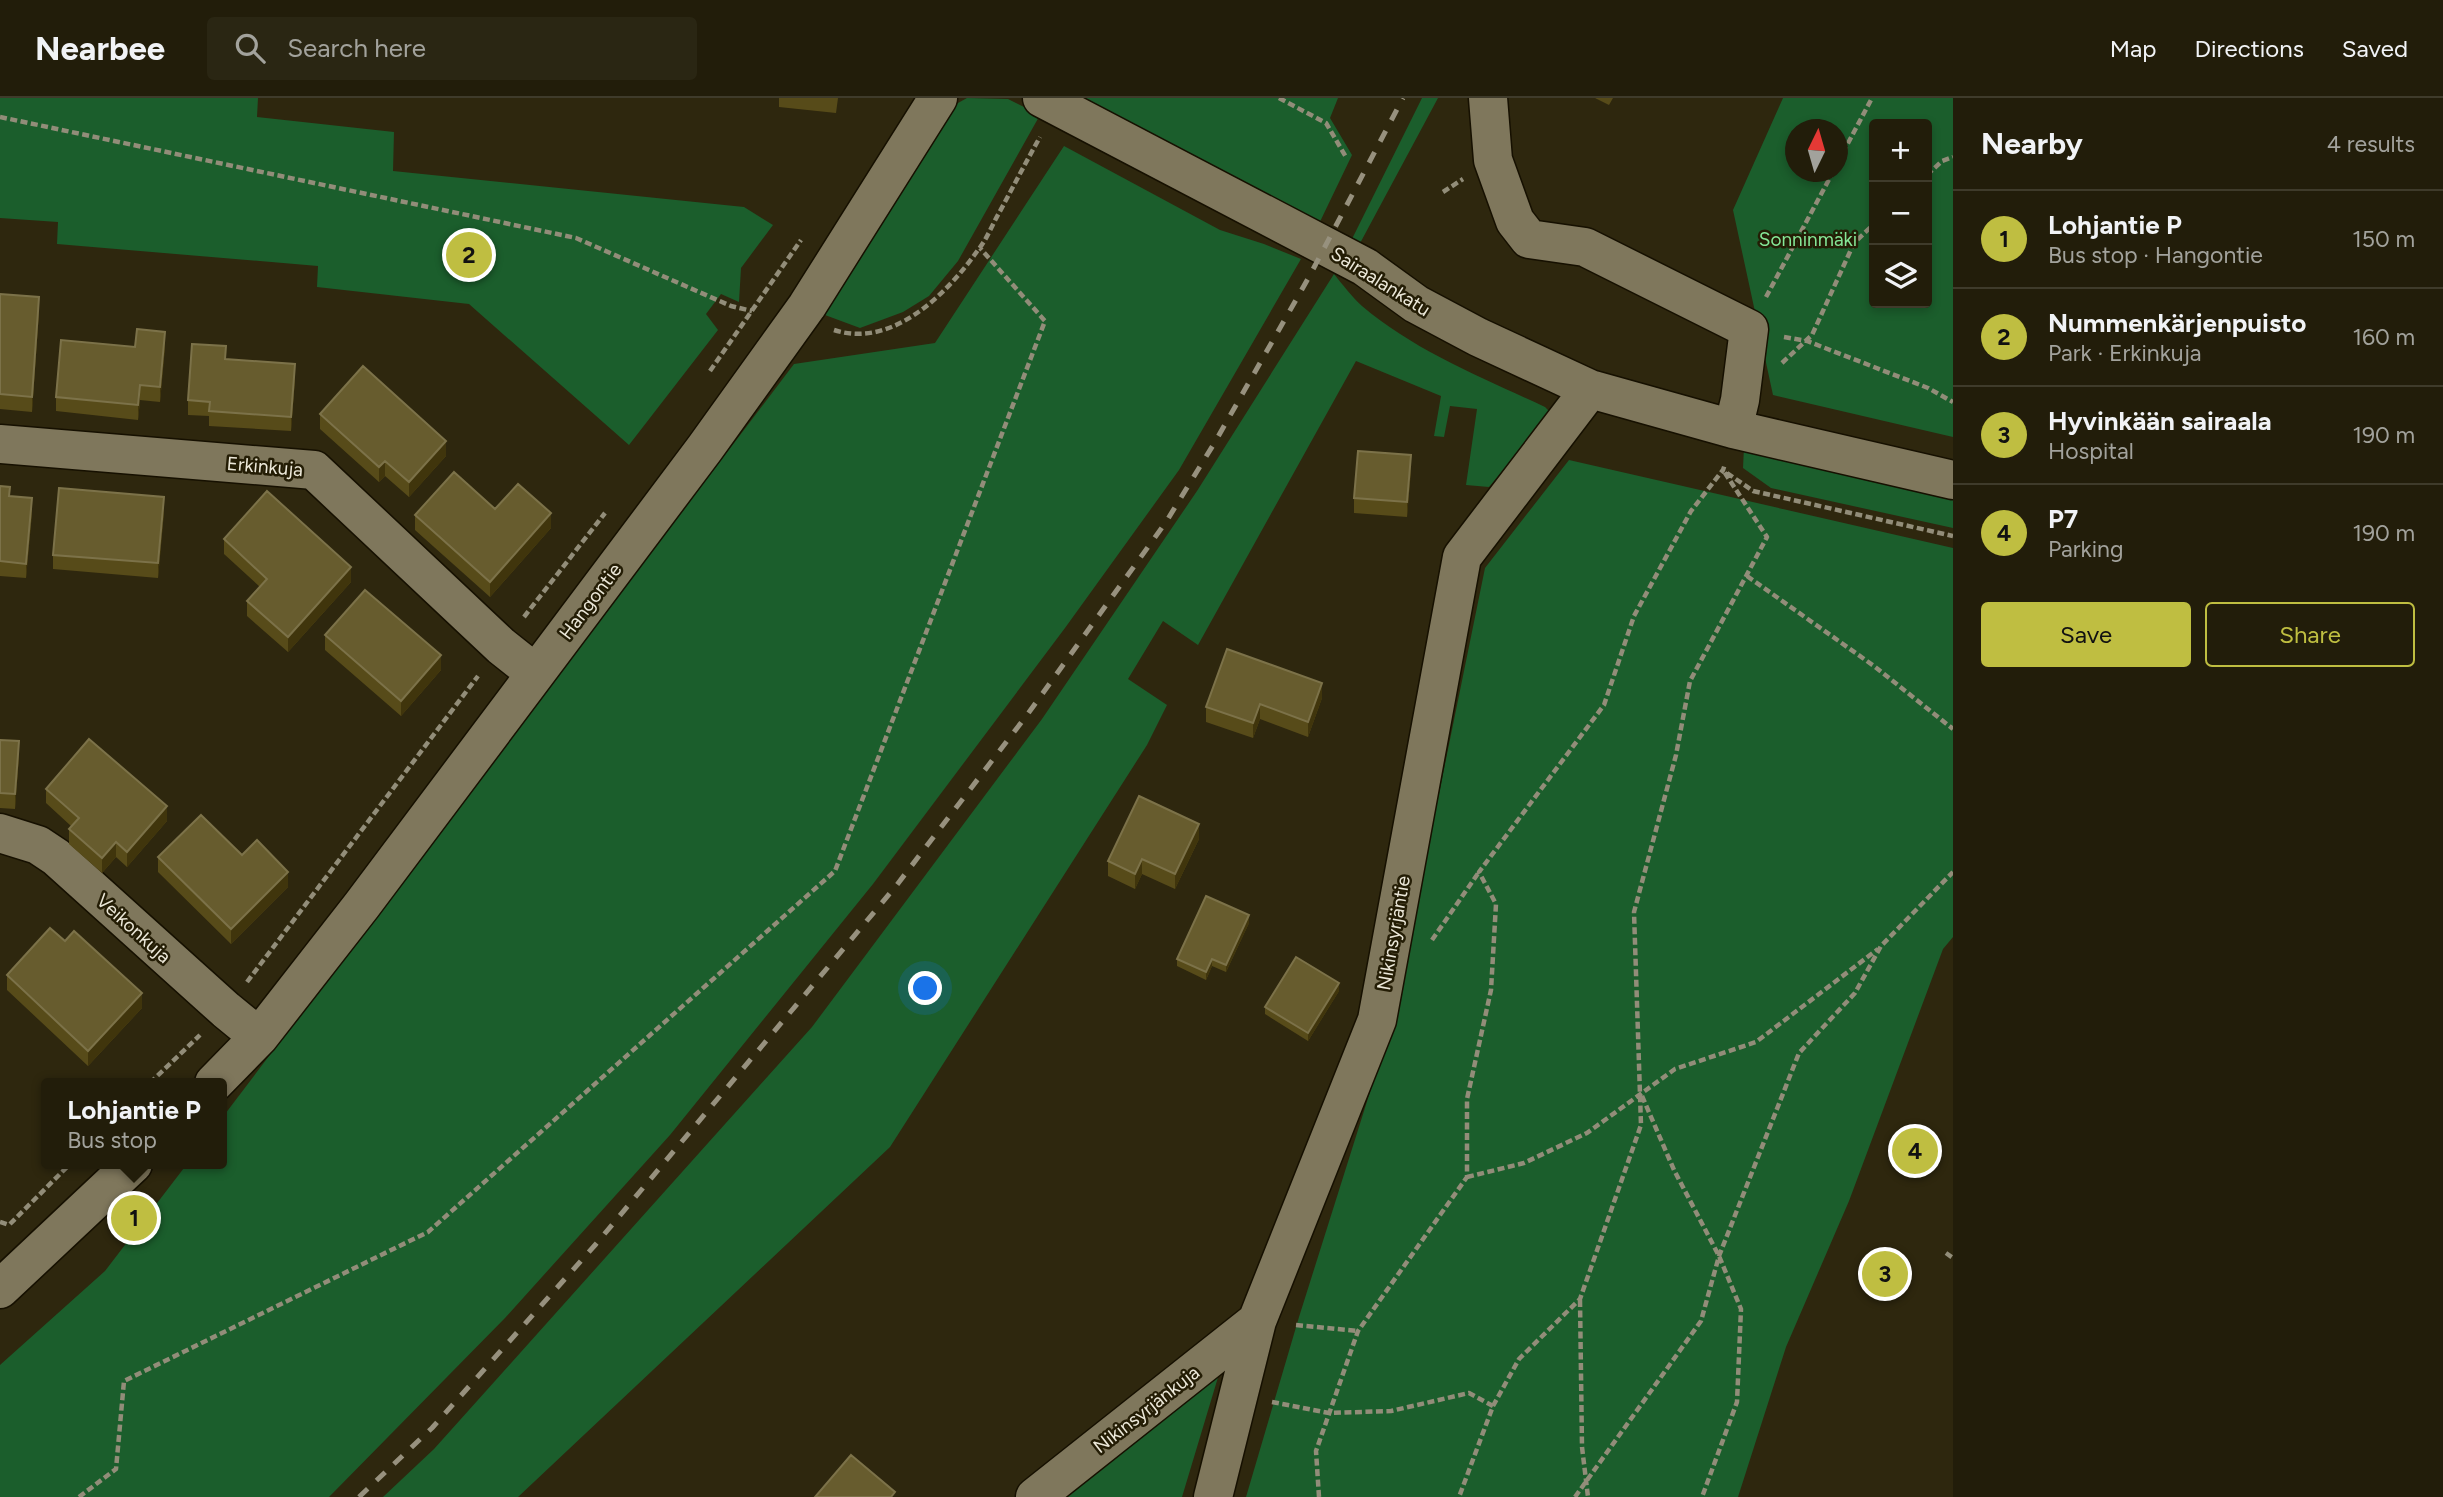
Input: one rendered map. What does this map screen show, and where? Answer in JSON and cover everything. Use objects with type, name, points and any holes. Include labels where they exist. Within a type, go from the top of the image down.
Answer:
[{"type":"street","name":"Hangontie","points":[[219,1078],[259,1037],[362,905],[705,448],[803,311],[939,98]]},
{"type":"street","points":[[1488,98],[1493,160],[1515,222],[1529,239],[1585,247],[1749,329],[1737,414]]},
{"type":"street","name":"Sairaalankatu","points":[[1043,113],[1365,267],[1416,304],[1478,337],[1590,389],[1737,414],[1953,480]]},
{"type":"street","name":"Nikinsyrjäntie","points":[[1213,1497],[1257,1321],[1377,1020],[1462,557],[1590,389]]},
{"type":"street","name":"Erkinkuja","points":[[0,444],[314,470],[500,646],[535,673]]},
{"type":"street","name":"Veikonkuja","points":[[0,833],[38,845],[56,857],[259,1037]]},
{"type":"street","points":[[0,1289],[128,1169]]},
{"type":"street","name":"Nikinsyrjänkuja","points":[[1035,1497],[1257,1321]]},
{"type":"path","points":[[1279,98],[1326,123],[1346,157]]},
{"type":"path","points":[[1848,143],[1872,98]]},
{"type":"path","points":[[762,296],[775,304],[803,311],[831,329],[851,335],[874,333],[893,327],[932,302],[968,264],[980,247],[1043,113]]},
{"type":"path","points":[[0,117],[576,238],[731,306],[752,311]]},
{"type":"path","points":[[1932,170],[1953,156]]},
{"type":"path","points":[[1828,182],[1749,329],[1807,341],[1927,388],[1953,402]]},
{"type":"path","points":[[1737,414],[1812,335],[1854,243],[1869,229]]},
{"type":"path","points":[[705,379],[806,233]]},
{"type":"path","points":[[79,1497],[116,1469],[124,1381],[428,1232],[835,871],[1045,321],[980,247]]},
{"type":"path","points":[[1319,1497],[1317,1451],[1358,1331],[1467,1177],[1467,1099],[1491,990],[1496,904],[1479,872],[1604,705],[1634,616],[1691,512],[1723,470],[1767,537],[1690,681],[1676,755],[1634,912],[1642,1125],[1580,1299],[1583,1447],[1588,1497]]},
{"type":"path","points":[[158,1078],[226,1010],[500,646],[608,510]]},
{"type":"path","points":[[1747,576],[1874,666],[1953,729]]},
{"type":"path","points":[[1467,1177],[1524,1163],[1587,1133],[1675,1069],[1756,1042],[1881,946],[1953,872]]},
{"type":"path","points":[[1575,1497],[1701,1321],[1719,1256],[1799,1053],[1855,993],[1881,946]]},
{"type":"path","points":[[1640,1092],[1674,1170],[1719,1256],[1741,1310],[1737,1402],[1702,1497]]},
{"type":"path","points":[[0,1234],[65,1169]]},
{"type":"path","points":[[0,1222],[9,1225]]},
{"type":"path","points":[[1946,1253],[1953,1258]]},
{"type":"path","points":[[1459,1497],[1493,1406],[1518,1359],[1580,1299]]},
{"type":"path","points":[[1257,1321],[1358,1331]]},
{"type":"path","points":[[1239,1395],[1329,1413],[1391,1411],[1469,1392],[1493,1406]]},
{"type":"green space","points":[[0,98],[258,98],[257,117],[394,132],[393,171],[744,207],[773,225],[741,268],[739,302],[721,294],[706,314],[718,330],[629,445],[469,304],[317,287],[318,266],[57,244],[58,222],[0,218]]},
{"type":"green space","points":[[967,98],[1008,99],[1040,115],[958,261],[929,296],[903,312],[860,328],[825,315],[945,115]]},
{"type":"green space","points":[[1079,98],[1338,98],[1330,118],[1352,155],[1316,230]]},
{"type":"green space","points":[[1422,98],[1438,98],[1358,247],[1350,243]]},
{"type":"green space","name":"Sonninmäki","points":[[1783,98],[1953,98],[1953,437],[1773,395],[1733,210]]},
{"type":"green space","points":[[1064,146],[1220,230],[1301,259],[1179,470],[1065,628],[873,884],[670,1135],[505,1318],[329,1497],[0,1497],[0,1365],[105,1271],[183,1169],[227,1169],[227,1111],[794,364],[935,343]]},
{"type":"green space","points":[[1334,274],[1362,306],[1404,337],[1450,363],[1545,407],[1551,413],[1489,487],[1466,485],[1477,409],[1450,406],[1444,437],[1434,436],[1441,396],[1356,361],[1198,645],[1163,621],[1128,679],[1167,705],[1147,745],[890,1147],[518,1497],[383,1497],[434,1449],[812,1027],[1042,719],[1197,491]]},
{"type":"green space","points":[[1744,447],[1953,493],[1953,528],[1771,488],[1743,468]]},
{"type":"green space","points":[[1569,460],[1953,548],[1953,937],[1943,949],[1849,1201],[1786,1347],[1738,1497],[1246,1497],[1299,1317],[1393,1019],[1485,568]]},
{"type":"green space","points":[[1219,1374],[1182,1497],[1016,1497],[1171,1381]]},
{"type":"building","points":[[0,294],[39,297],[32,397],[0,394]]},
{"type":"building","points":[[137,329],[165,332],[160,387],[140,385],[138,405],[56,397],[61,340],[135,347]]},
{"type":"building","points":[[192,344],[226,346],[225,359],[295,364],[291,417],[209,411],[210,402],[188,400]]},
{"type":"building","points":[[363,366],[446,441],[409,482],[385,461],[379,467],[320,414]]},
{"type":"building","points":[[1358,451],[1411,455],[1407,502],[1354,498]]},
{"type":"building","points":[[454,472],[495,509],[518,484],[551,513],[490,582],[415,515]]},
{"type":"building","points":[[0,486],[10,487],[9,496],[32,498],[26,564],[0,561]]},
{"type":"building","points":[[59,488],[164,497],[158,563],[53,555]]},
{"type":"building","points":[[267,491],[351,567],[288,637],[247,601],[267,579],[224,539]]},
{"type":"building","points":[[365,590],[441,655],[401,701],[325,635]]},
{"type":"building","points":[[1227,649],[1322,683],[1308,722],[1260,704],[1253,723],[1206,707]]},
{"type":"building","points":[[89,739],[167,806],[127,852],[116,842],[102,858],[69,829],[79,818],[46,789]]},
{"type":"building","points":[[0,740],[19,741],[15,794],[0,793]]},
{"type":"building","points":[[1139,796],[1199,824],[1175,874],[1142,859],[1135,874],[1108,861]]},
{"type":"building","points":[[201,815],[242,855],[257,840],[288,872],[231,929],[158,857]]},
{"type":"building","points":[[1206,896],[1249,915],[1226,965],[1212,959],[1206,972],[1177,959]]},
{"type":"building","points":[[50,928],[65,941],[74,931],[142,993],[88,1051],[7,975]]},
{"type":"building","points":[[1296,957],[1339,983],[1308,1033],[1265,1007]]},
{"type":"building","points":[[851,1455],[895,1492],[891,1497],[815,1497]]},
{"type":"railway","points":[[359,1497],[432,1428],[596,1244],[896,886],[1027,715],[1166,522],[1215,442],[1309,277],[1403,98]]},
{"type":"place","name":"Nummenkärjenpuisto","points":[[469,255]]},
{"type":"place","name":"P7","points":[[1915,1151]]},
{"type":"place","name":"Lohjantie P","points":[[134,1218]]},
{"type":"place","name":"Hyvinkään sairaala","points":[[1885,1274]]}]
